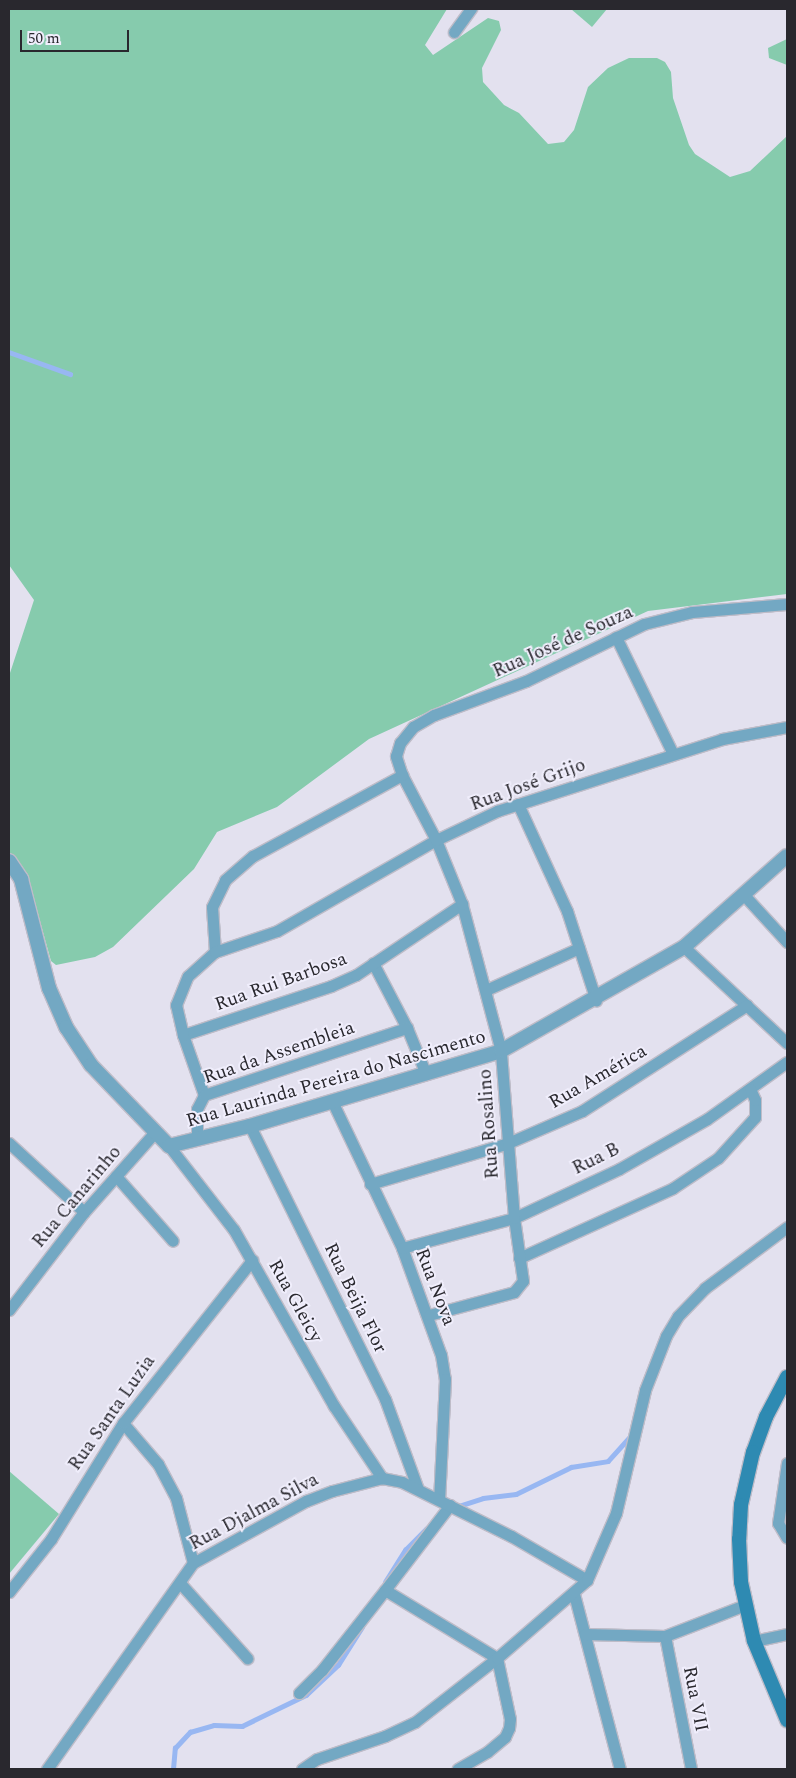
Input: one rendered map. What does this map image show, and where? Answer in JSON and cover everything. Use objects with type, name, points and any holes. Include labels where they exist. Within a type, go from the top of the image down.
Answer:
[{"type":"main road","points":[[787,1377],[766,1417],[746,1476],[739,1539],[745,1605],[754,1641],[787,1720]]},
{"type":"street","points":[[454,32],[471,9]]},
{"type":"street","name":"Rua José de Souza","points":[[436,840],[402,775],[396,756],[400,743],[413,727],[434,714],[526,681],[616,637],[666,616],[787,604]]},
{"type":"street","points":[[616,637],[673,754]]},
{"type":"street","name":"Rua José Grijo","points":[[216,952],[277,930],[436,840],[518,804],[722,739],[787,727]]},
{"type":"street","points":[[204,1095],[183,1035],[176,1005],[180,989],[199,964],[216,952],[212,907],[225,880],[253,856],[402,775]]},
{"type":"street","points":[[518,804],[553,876],[596,1000]]},
{"type":"street","name":"Rua Rosalino","points":[[429,1315],[518,1289],[523,1281],[514,1218],[501,1051],[462,904],[436,840]]},
{"type":"street","name":"Rua Laurinda Pereira do Nascimento","points":[[10,866],[24,890],[49,988],[66,1027],[91,1065],[169,1146],[250,1126],[501,1051],[596,1000],[684,947],[744,896],[787,856]]},
{"type":"street","points":[[744,896],[787,942]]},
{"type":"street","name":"Rua Rui Barbosa","points":[[183,1035],[331,986],[373,963],[462,904]]},
{"type":"street","points":[[684,947],[787,1042]]},
{"type":"street","points":[[486,990],[579,948]]},
{"type":"street","points":[[373,963],[407,1028],[426,1074]]},
{"type":"street","name":"Rua América","points":[[370,1184],[508,1143],[609,1096],[747,1005]]},
{"type":"street","name":"Rua da Assembleia","points":[[197,1139],[197,1109],[204,1095],[407,1028]]},
{"type":"street","name":"Rua B","points":[[402,1248],[514,1218],[620,1169],[706,1119],[787,1062]]},
{"type":"street","points":[[519,1258],[566,1239],[673,1188],[718,1158],[754,1117],[755,1100],[750,1089]]},
{"type":"street","name":"Rua Nova","points":[[332,1101],[402,1248],[429,1315],[445,1379],[438,1500]]},
{"type":"street","name":"Rua Beija Flor","points":[[250,1126],[385,1399],[418,1489]]},
{"type":"street","name":"Rua Canarinho","points":[[9,1310],[84,1212],[155,1132]]},
{"type":"street","points":[[9,1143],[84,1212]]},
{"type":"street","name":"Rua Gleicy","points":[[169,1146],[218,1209],[252,1260],[334,1406],[382,1478]]},
{"type":"street","points":[[116,1176],[173,1240]]},
{"type":"street","points":[[302,1769],[317,1759],[415,1722],[497,1658],[574,1594],[587,1580],[616,1513],[645,1390],[666,1336],[678,1316],[705,1288],[787,1227]]},
{"type":"street","name":"Rua Santa Luzia","points":[[9,1592],[51,1539],[123,1423],[252,1260]]},
{"type":"street","points":[[123,1423],[158,1464],[176,1498],[193,1563]]},
{"type":"street","points":[[787,1462],[778,1523],[787,1538]]},
{"type":"street","name":"Rua Djalma Silva","points":[[47,1769],[193,1563],[306,1501],[358,1482],[382,1478],[418,1489],[587,1580]]},
{"type":"street","points":[[299,1693],[322,1670],[450,1505]]},
{"type":"street","points":[[180,1583],[247,1658]]},
{"type":"street","points":[[385,1590],[497,1658],[510,1719],[509,1728],[504,1737],[487,1752],[457,1769]]},
{"type":"street","points":[[574,1594],[620,1769]]},
{"type":"street","points":[[585,1634],[665,1636],[745,1605]]},
{"type":"street","points":[[754,1641],[787,1634]]},
{"type":"street","name":"Rua VII","points":[[665,1636],[691,1769]]},
{"type":"green space","points":[[9,9],[447,9],[425,45],[433,55],[488,18],[499,21],[501,30],[482,68],[483,82],[504,105],[519,113],[548,144],[564,142],[574,130],[588,87],[608,68],[629,58],[657,58],[665,62],[671,72],[673,98],[689,145],[695,154],[730,177],[750,171],[787,136],[787,594],[648,611],[369,739],[277,807],[217,832],[194,869],[113,947],[95,957],[56,965],[51,961],[30,885],[9,852],[9,676],[34,600],[9,565]]},
{"type":"green space","points":[[571,9],[607,9],[592,27]]},
{"type":"green space","points":[[787,39],[787,65],[769,58],[768,48]]},
{"type":"green space","points":[[9,1471],[59,1514],[9,1574]]},
{"type":"waterway","points":[[9,352],[70,374]]},
{"type":"waterway","points":[[456,1507],[483,1498],[516,1494],[571,1467],[608,1461],[629,1438]]},
{"type":"waterway","points":[[385,1582],[405,1550],[426,1529]]},
{"type":"waterway","points":[[173,1769],[175,1748],[190,1732],[214,1725],[242,1726],[306,1695],[338,1665],[362,1627]]}]
